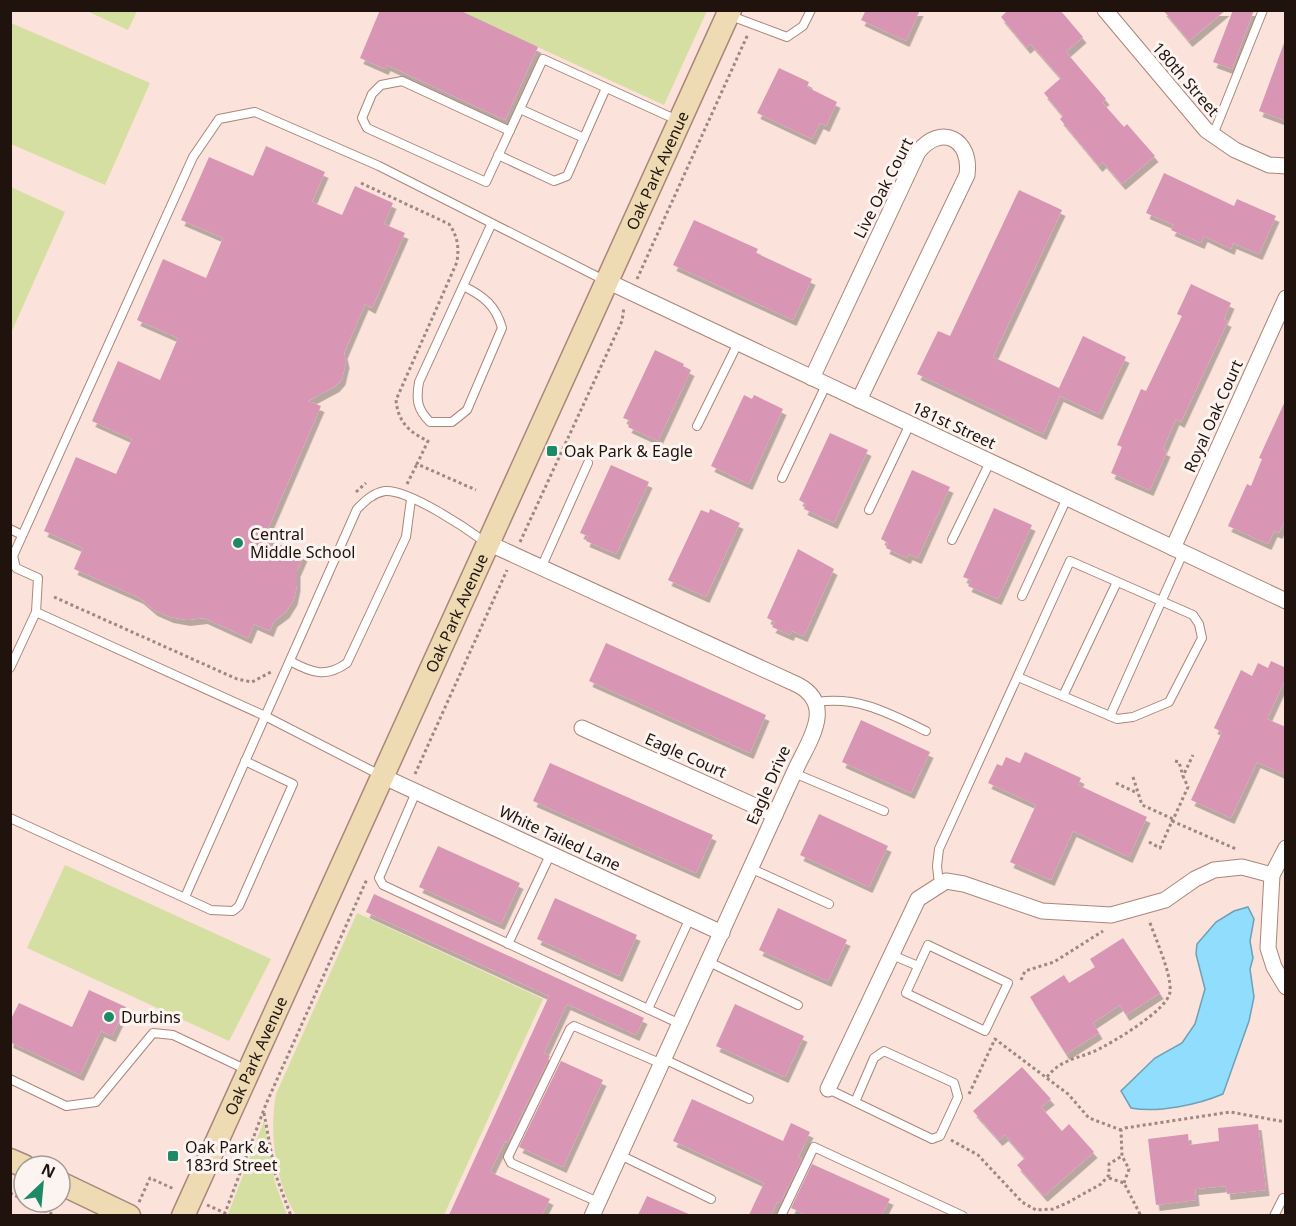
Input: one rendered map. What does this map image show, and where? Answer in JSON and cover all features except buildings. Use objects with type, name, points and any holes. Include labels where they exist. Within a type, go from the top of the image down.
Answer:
[{"type":"street","name":"180th Street","points":[[1104,10],[1206,130],[1235,150],[1269,165],[1286,166]]},
{"type":"street","name":"Oak Park Avenue","points":[[183,1215],[729,12]]},
{"type":"street","name":"Live Oak Court","points":[[812,378],[918,152],[927,141],[940,137],[953,140],[964,148],[969,159],[967,175],[859,400]]},
{"type":"street","name":"181st Street","points":[[607,281],[1286,601]]},
{"type":"street","name":"Royal Oak Court","points":[[1178,551],[1286,298]]},
{"type":"street","points":[[488,543],[798,685],[810,691],[818,702]]},
{"type":"street","name":"Eagle Drive","points":[[595,1209],[817,721],[818,702]]},
{"type":"street","name":"Eagle Court","points":[[582,728],[775,815]]},
{"type":"street","name":"White Tailed Lane","points":[[382,776],[722,933]]},
{"type":"street","points":[[1286,848],[1272,875],[1268,948],[1274,967],[1286,987]]},
{"type":"street","points":[[828,1089],[918,899],[939,884],[946,881],[964,884],[1042,911],[1111,915],[1165,900],[1214,870],[1242,867],[1272,875]]},
{"type":"street","points":[[72,1188],[133,1211]]},
{"type":"lane","points":[[729,12],[787,37],[803,26],[811,10]]},
{"type":"lane","points":[[1213,135],[1263,10]]},
{"type":"lane","points":[[510,131],[402,81],[381,85],[372,94],[362,118],[368,128],[486,182],[498,155],[510,131],[543,59],[680,121]]},
{"type":"lane","points":[[498,155],[554,181],[567,176],[606,88]]},
{"type":"lane","points":[[520,109],[584,138]]},
{"type":"lane","points":[[10,668],[36,612],[38,578],[16,568],[13,556],[193,157],[219,119],[255,112],[379,166],[491,225],[607,281]]},
{"type":"lane","points":[[463,286],[488,300],[498,315],[502,328],[467,410],[452,422],[430,422],[419,411],[416,397],[419,382],[463,286],[491,225]]},
{"type":"lane","points":[[698,426],[738,343]]},
{"type":"lane","points":[[782,478],[826,385]]},
{"type":"lane","points":[[869,510],[910,424]]},
{"type":"lane","points":[[952,540],[990,462]]},
{"type":"lane","points":[[541,568],[588,463]]},
{"type":"lane","points":[[185,897],[357,509],[371,496],[386,491],[411,499],[454,520],[488,543]]},
{"type":"lane","points":[[1022,596],[1067,498]]},
{"type":"lane","points":[[290,661],[311,671],[323,673],[335,671],[347,663],[406,537],[411,499]]},
{"type":"lane","points":[[10,530],[22,535]]},
{"type":"lane","points":[[1110,716],[1162,601],[1178,551]]},
{"type":"lane","points":[[939,884],[937,867],[939,849],[1070,561],[1193,615],[1199,624],[1202,638],[1169,702],[1133,717],[1110,716],[1018,677]]},
{"type":"lane","points":[[1063,696],[1117,582]]},
{"type":"lane","points":[[36,612],[265,716],[382,776]]},
{"type":"lane","points":[[818,702],[839,699],[873,706],[926,730]]},
{"type":"lane","points":[[10,818],[185,897],[221,911],[232,911],[239,906],[292,784],[245,761]]},
{"type":"lane","points":[[794,773],[884,811]]},
{"type":"lane","points":[[417,792],[379,878],[383,885],[680,1024]]},
{"type":"lane","points":[[508,944],[551,853]]},
{"type":"lane","points":[[750,868],[829,904]]},
{"type":"lane","points":[[648,1009],[690,918]]},
{"type":"lane","points":[[928,945],[1008,983],[986,1031],[906,993],[918,966],[928,945]]},
{"type":"lane","points":[[892,955],[918,966]]},
{"type":"lane","points":[[709,962],[798,1005]]},
{"type":"lane","points":[[595,1209],[511,1163],[508,1157],[570,1029],[574,1026],[663,1061],[749,1099]]},
{"type":"lane","points":[[10,1079],[66,1106],[96,1102],[153,1034],[173,1035],[248,1071]]},
{"type":"lane","points":[[828,1089],[855,1102],[932,1139],[940,1136],[958,1096],[954,1083],[884,1052],[874,1058],[855,1102]]},
{"type":"lane","points":[[781,1215],[814,1147],[963,1215]]},
{"type":"lane","points":[[620,1155],[711,1199]]},
{"type":"lane","points":[[1274,1215],[1283,1198],[1286,1199]]},
{"type":"path","points":[[361,183],[449,224],[456,235],[459,248],[457,262],[396,400],[403,424],[414,434],[428,441],[407,484],[397,481]]},
{"type":"path","points":[[417,464],[476,490]]},
{"type":"path","points":[[353,495],[359,487],[372,481]]},
{"type":"path","points":[[54,597],[237,679],[252,682],[272,672],[277,663]]},
{"type":"path","points":[[1183,776],[1193,755]]},
{"type":"path","points":[[1149,842],[1160,848],[1188,787],[1179,762],[1175,761]]},
{"type":"path","points":[[1133,777],[1142,805],[1236,849]]},
{"type":"path","points":[[1116,783],[1137,793]]},
{"type":"path","points":[[1047,1077],[1066,1060],[1096,1050],[1158,1011],[1167,1002],[1170,984],[1147,916]]},
{"type":"path","points":[[1017,989],[1025,971],[1054,962],[1107,929]]},
{"type":"path","points":[[967,1099],[999,1029]]},
{"type":"path","points":[[995,1039],[1068,1094],[1089,1118],[1121,1130],[1230,1112],[1286,1122]]},
{"type":"path","points":[[225,1213],[272,1090]]},
{"type":"path","points":[[263,1111],[275,1173],[291,1215]]},
{"type":"path","points":[[953,1129],[949,1139],[978,1155],[1022,1202],[1036,1210],[1053,1209],[1067,1203],[1107,1178],[1124,1183],[1141,1215]]},
{"type":"path","points":[[1121,1130],[1122,1156],[1129,1170],[1124,1183]]},
{"type":"path","points":[[1107,1178],[1109,1164],[1122,1156]]},
{"type":"path","points":[[133,1211],[150,1178]]},
{"type":"green space","points":[[137,10],[128,30],[87,11]]},
{"type":"green space","points":[[459,11],[707,11],[664,105]]},
{"type":"green space","points":[[11,23],[150,83],[105,185],[11,144]]},
{"type":"green space","points":[[11,187],[65,212],[11,333]]},
{"type":"green space","points":[[65,865],[271,959],[229,1041],[27,948]]},
{"type":"green space","points":[[357,913],[543,999],[444,1215],[296,1215],[283,1188],[274,1140],[276,1094]]},
{"type":"green space","points":[[264,1121],[275,1183],[287,1215],[228,1214]]},
{"type":"water","points":[[1248,907],[1254,919],[1250,941],[1253,958],[1250,969],[1254,997],[1249,1021],[1223,1094],[1177,1107],[1131,1108],[1121,1091],[1155,1058],[1182,1043],[1195,1024],[1205,989],[1196,954],[1197,944],[1216,922],[1234,911]]},
{"type":"place","name":"Oak Park & Eagle","points":[[552,451]]},
{"type":"place","name":"Central Middle School","points":[[238,543]]},
{"type":"place","name":"Durbins","points":[[109,1017]]},
{"type":"place","name":"Oak Park & 183rd Street","points":[[173,1156]]}]
